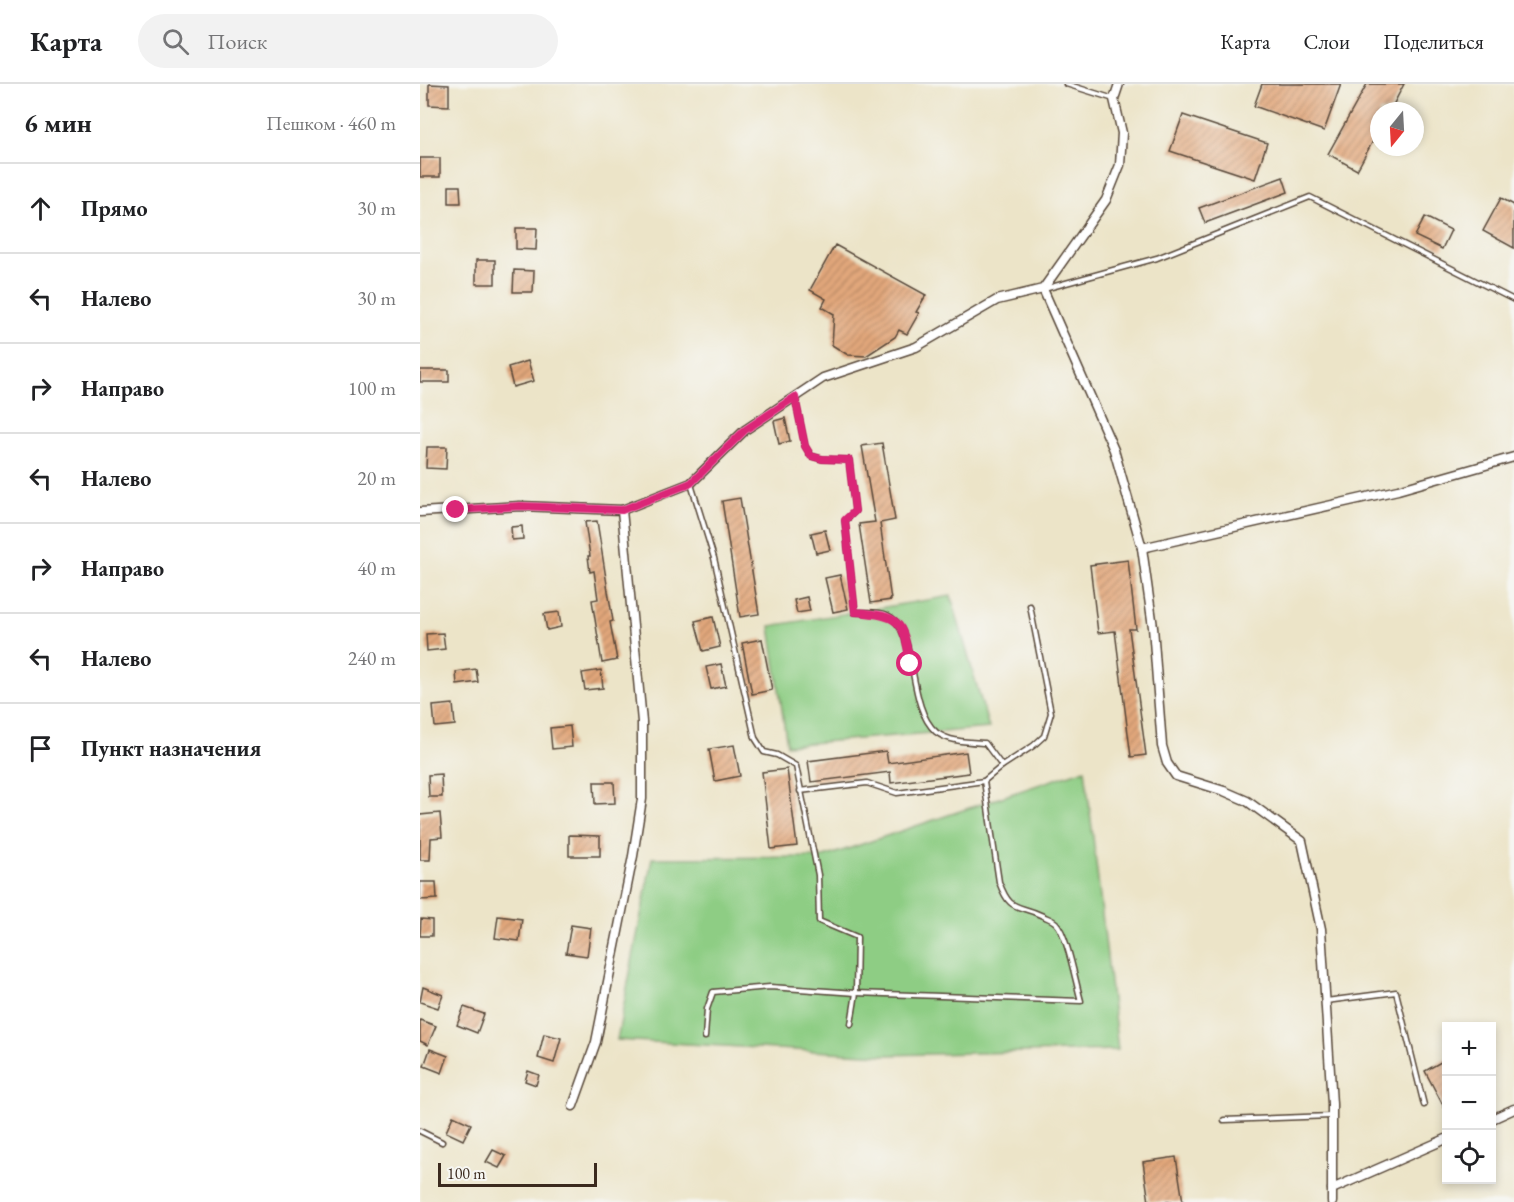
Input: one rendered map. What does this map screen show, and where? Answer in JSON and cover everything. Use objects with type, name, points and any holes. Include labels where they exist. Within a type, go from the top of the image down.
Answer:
[{"type":"street","points":[[420,512],[520,506],[622,510],[691,483],[745,430],[823,378],[916,347],[997,300],[1043,289],[1106,200],[1120,165],[1122,133],[1114,99],[1119,84]]},
{"type":"street","points":[[1043,289],[1114,450],[1142,548],[1153,627],[1162,746],[1167,763],[1176,776],[1247,801],[1302,841],[1321,929],[1332,1116],[1332,1202]]},
{"type":"street","points":[[1142,548],[1398,490],[1514,458]]},
{"type":"street","points":[[573,1106],[596,1042],[642,799],[642,722],[622,510]]},
{"type":"street","points":[[1496,1117],[1514,1109]]},
{"type":"street","points":[[1332,1189],[1442,1141]]},
{"type":"lane","points":[[1066,84],[1114,99]]},
{"type":"lane","points":[[1043,289],[1157,258],[1310,197],[1514,300]]},
{"type":"lane","points":[[795,397],[805,446],[811,456],[822,459],[849,460],[855,511],[845,520],[855,612],[887,615],[899,624],[906,637],[910,664],[924,718],[937,733],[955,740],[985,743],[1002,766]]},
{"type":"lane","points":[[691,483],[714,558],[755,738],[764,752],[777,755],[796,766],[818,875],[819,921],[857,937],[856,993],[851,1024]]},
{"type":"lane","points":[[800,791],[867,783],[897,793],[984,781],[1033,746],[1044,736],[1051,713],[1030,606]]},
{"type":"lane","points":[[705,1037],[707,1009],[713,992],[770,987],[856,993],[1081,1001],[1062,932],[1055,922],[1039,914],[1011,906],[1005,897],[999,882],[984,781]]},
{"type":"lane","points":[[1325,1001],[1396,992],[1424,1106]]},
{"type":"lane","points":[[1224,1120],[1332,1116]]},
{"type":"lane","points":[[420,1131],[442,1142]]},
{"type":"green space","points":[[951,596],[989,728],[787,745],[770,626]]},
{"type":"green space","points":[[1085,769],[1118,1050],[884,1055],[617,1040],[652,858],[824,857]]},
{"type":"building","points":[[429,84],[449,85],[449,106],[429,105]]},
{"type":"building","points":[[1262,84],[1341,84],[1324,131],[1254,106]]},
{"type":"building","points":[[1367,84],[1404,84],[1395,102],[1370,102],[1370,146],[1357,170],[1328,154]]},
{"type":"building","points":[[1183,115],[1267,143],[1255,179],[1170,151]]},
{"type":"building","points":[[420,158],[440,158],[440,177],[420,177]]},
{"type":"building","points":[[1283,177],[1288,192],[1205,223],[1199,208]]},
{"type":"building","points":[[449,186],[460,186],[461,203],[449,203]]},
{"type":"building","points":[[1501,198],[1514,205],[1514,248],[1483,231]]},
{"type":"building","points":[[1425,217],[1451,230],[1442,249],[1415,236]]},
{"type":"building","points":[[516,228],[537,228],[536,250],[516,249]]},
{"type":"building","points":[[835,245],[926,295],[907,334],[899,330],[895,337],[866,356],[848,355],[832,345],[834,314],[822,307],[826,299],[810,290]]},
{"type":"building","points":[[476,260],[495,260],[495,284],[476,284]]},
{"type":"building","points":[[514,270],[534,271],[533,292],[513,292]]},
{"type":"building","points":[[528,361],[534,381],[513,387],[508,367]]},
{"type":"building","points":[[420,370],[449,370],[449,382],[420,382]]},
{"type":"building","points":[[785,418],[790,441],[779,444],[774,421]]},
{"type":"building","points":[[882,443],[895,520],[880,523],[891,600],[871,603],[859,524],[875,522],[862,446]]},
{"type":"building","points":[[427,447],[447,447],[446,469],[426,468]]},
{"type":"building","points":[[740,498],[759,614],[740,617],[722,501]]},
{"type":"building","points":[[597,521],[617,660],[602,663],[592,600],[598,599],[594,571],[590,572],[585,522]]},
{"type":"building","points":[[522,526],[523,539],[512,540],[511,527]]},
{"type":"building","points":[[825,530],[830,550],[816,553],[811,533]]},
{"type":"building","points":[[1128,560],[1136,629],[1129,629],[1146,755],[1131,757],[1115,631],[1098,633],[1090,565]]},
{"type":"building","points":[[840,575],[848,609],[833,612],[825,578]]},
{"type":"building","points":[[807,597],[810,611],[797,613],[794,600]]},
{"type":"building","points":[[559,612],[561,627],[547,630],[544,614]]},
{"type":"building","points":[[713,617],[720,647],[703,651],[695,621]]},
{"type":"building","points":[[443,633],[445,649],[427,651],[426,634]]},
{"type":"building","points":[[762,639],[772,690],[752,694],[742,643]]},
{"type":"building","points":[[721,664],[726,686],[711,689],[706,667]]},
{"type":"building","points":[[476,669],[478,682],[457,685],[456,672]]},
{"type":"building","points":[[601,670],[603,688],[585,690],[582,673]]},
{"type":"building","points":[[453,704],[455,725],[435,727],[433,706]]},
{"type":"building","points":[[570,726],[572,747],[552,749],[550,728]]},
{"type":"building","points":[[734,745],[740,776],[715,781],[709,749]]},
{"type":"building","points":[[886,751],[888,763],[966,752],[969,773],[891,783],[890,772],[811,782],[808,761]]},
{"type":"building","points":[[787,769],[797,846],[771,849],[762,772]]},
{"type":"building","points":[[441,774],[442,797],[429,797],[428,775]]},
{"type":"building","points":[[594,782],[614,782],[615,803],[595,804]]},
{"type":"building","points":[[440,813],[442,837],[431,838],[430,860],[420,860],[420,815]]},
{"type":"building","points":[[569,835],[600,836],[600,856],[569,856]]},
{"type":"building","points":[[420,882],[436,882],[437,899],[420,900]]},
{"type":"building","points":[[498,916],[522,919],[519,941],[495,938]]},
{"type":"building","points":[[421,919],[432,920],[432,936],[420,936]]},
{"type":"building","points":[[571,925],[591,928],[587,956],[566,953]]},
{"type":"building","points":[[423,987],[443,995],[438,1008],[420,1002]]},
{"type":"building","points":[[464,1007],[484,1014],[477,1033],[457,1025]]},
{"type":"building","points":[[420,1020],[436,1026],[428,1045],[420,1041]]},
{"type":"building","points":[[544,1034],[561,1038],[554,1063],[538,1058]]},
{"type":"building","points":[[430,1049],[448,1056],[442,1073],[424,1066]]},
{"type":"building","points":[[1442,1061],[1442,1103],[1425,1071]]},
{"type":"building","points":[[528,1071],[539,1075],[536,1085],[525,1081]]},
{"type":"building","points":[[453,1116],[471,1124],[463,1140],[446,1132]]},
{"type":"building","points":[[493,1150],[506,1156],[499,1168],[486,1162]]},
{"type":"building","points":[[1176,1157],[1183,1202],[1149,1202],[1143,1162]]},
{"type":"route","points":[[456,510],[520,506],[622,510],[691,483],[745,430],[795,397],[805,446],[811,456],[822,459],[849,460],[855,511],[845,520],[855,612],[887,615],[899,624],[906,637],[910,664]]}]
